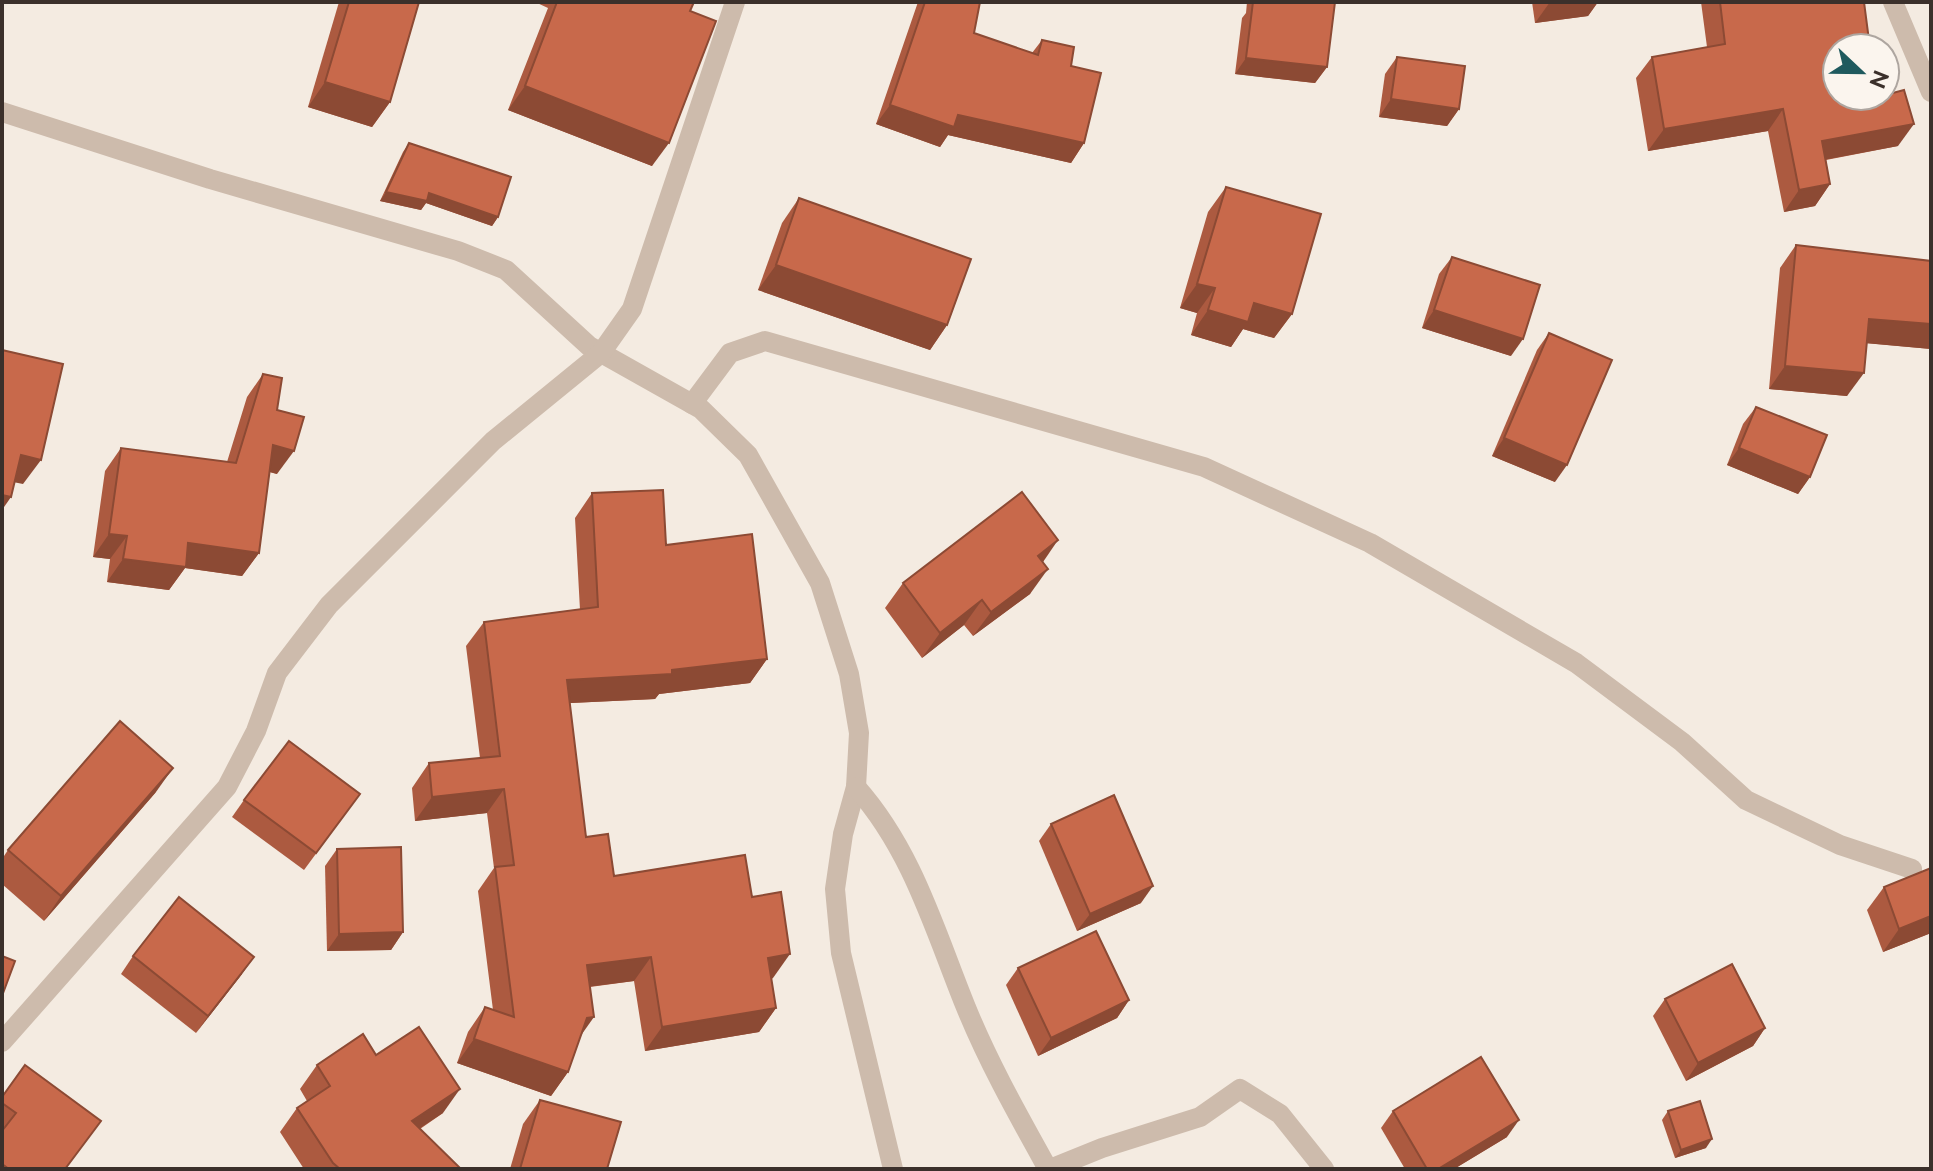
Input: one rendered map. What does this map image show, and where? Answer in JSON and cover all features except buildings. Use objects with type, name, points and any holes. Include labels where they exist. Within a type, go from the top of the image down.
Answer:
[{"type":"street","points":[[2,1042],[227,787],[256,731],[277,673],[329,605],[493,441],[601,353],[632,309],[735,2]]},
{"type":"street","points":[[1893,2],[1931,92]]},
{"type":"street","points":[[2,112],[470,256],[506,270],[601,353],[692,404],[748,455],[820,583],[849,674],[859,733],[856,787],[843,834],[835,889],[841,953],[893,1169]]},
{"type":"street","points":[[692,404],[730,353],[765,341],[1204,467],[1370,543],[1576,663],[1682,742],[1746,800],[1840,845],[1912,869]]},
{"type":"street","points":[[856,787],[879,812],[914,872],[978,1035],[1004,1090],[1049,1169],[1102,1148],[1200,1117],[1240,1089],[1280,1114],[1324,1169]]}]
